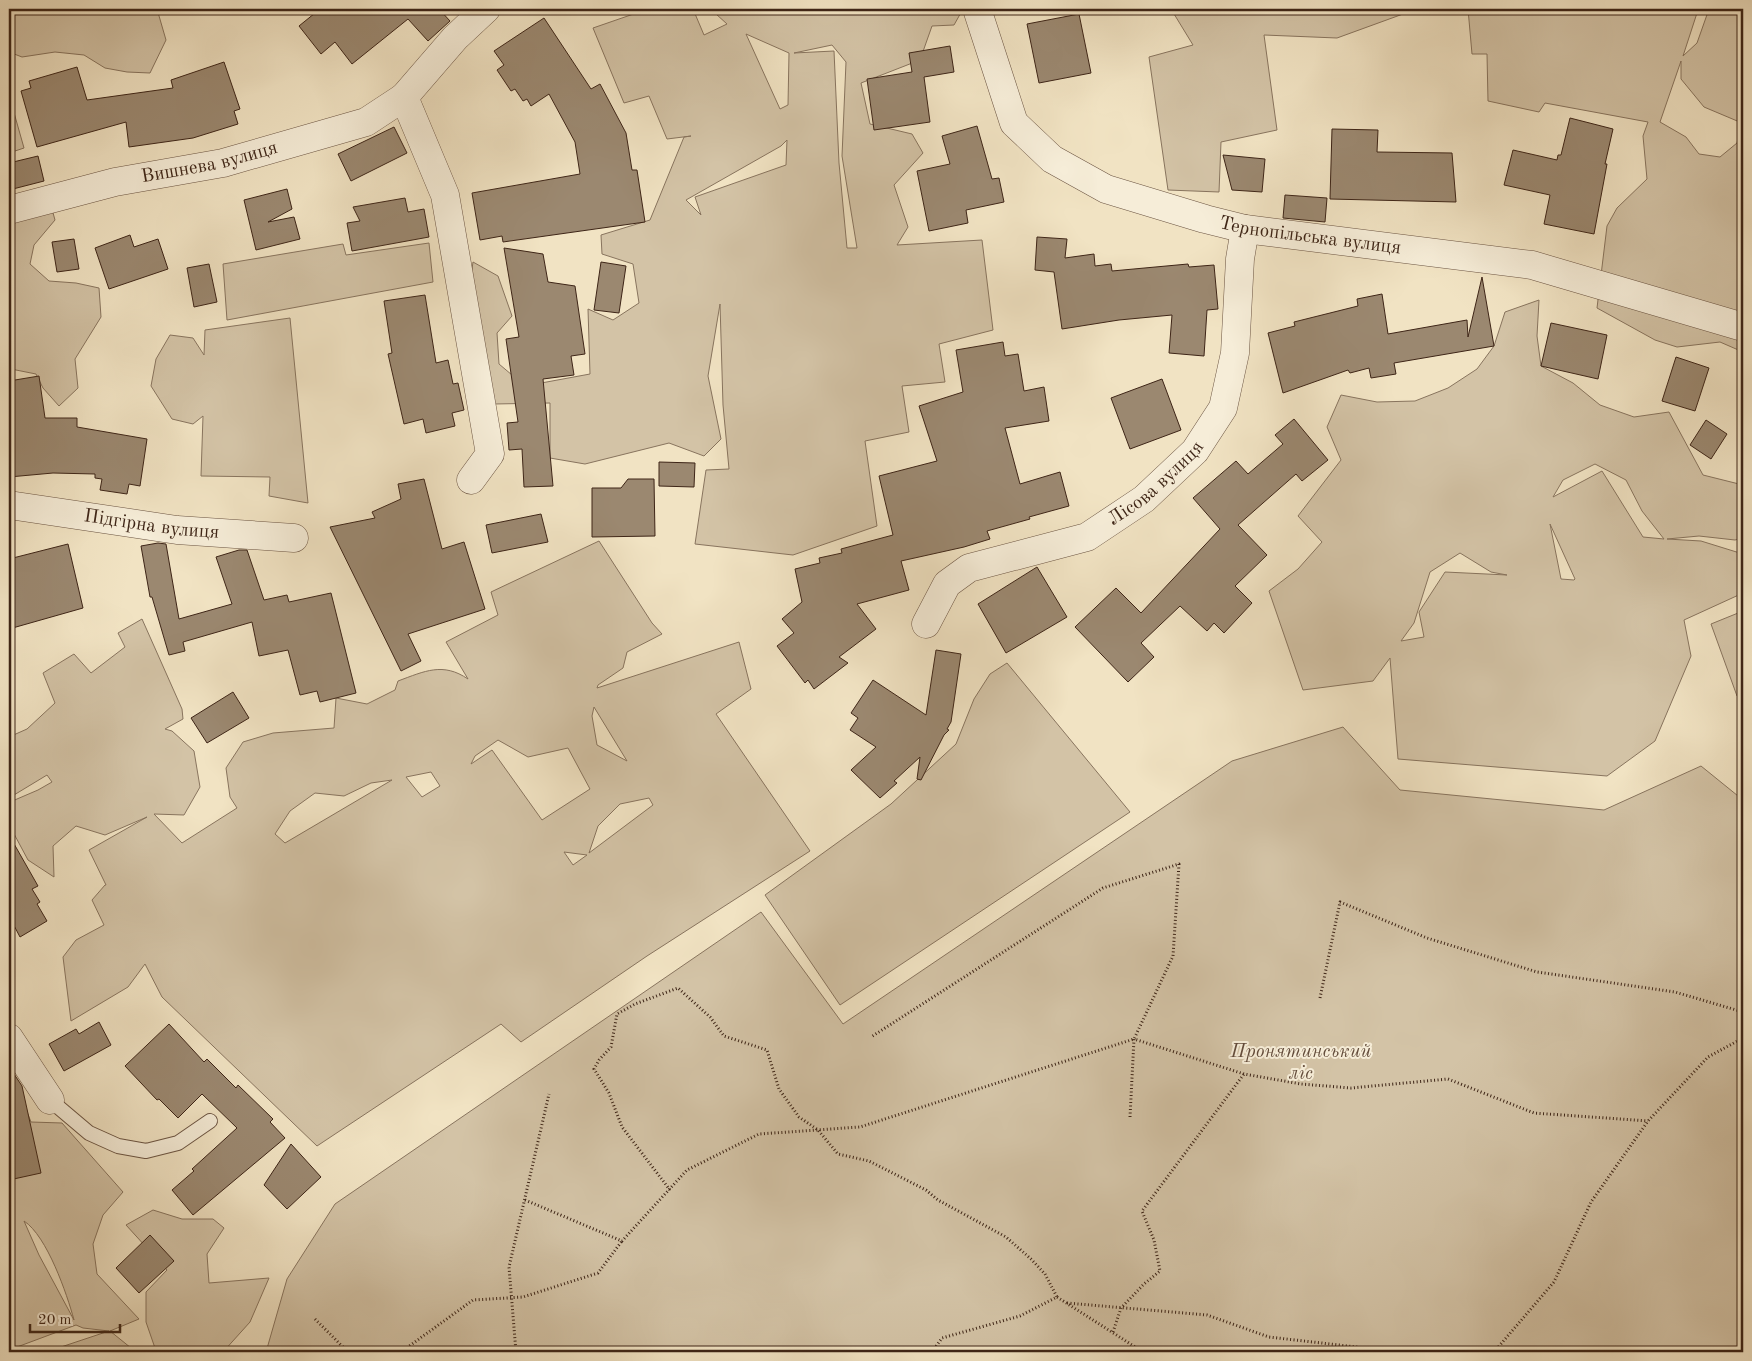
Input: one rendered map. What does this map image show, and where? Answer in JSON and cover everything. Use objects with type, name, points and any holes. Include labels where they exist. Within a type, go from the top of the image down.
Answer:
[{"type":"street","name":"Вишнева вулиця","points":[[9,210],[115,182],[223,163],[366,122],[404,97],[455,38],[486,9]]},
{"type":"street","name":"Тернопільська вулиця","points":[[977,9],[1014,123],[1052,159],[1106,189],[1245,229],[1532,265],[1743,327]]},
{"type":"street","points":[[404,97],[446,195],[490,454],[471,480]]},
{"type":"street","name":"Лісова вулиця","points":[[926,624],[947,584],[969,568],[1087,537],[1144,499],[1195,451],[1223,408],[1235,353],[1240,259],[1245,229]]},
{"type":"street","name":"Підгірна вулиця","points":[[9,505],[177,530],[294,538]]},
{"type":"street","points":[[9,1038],[50,1100]]},
{"type":"lane","points":[[50,1100],[90,1133],[118,1146],[146,1151],[178,1144],[210,1121]]},
{"type":"path","points":[[871,1037],[1103,888],[1179,864],[1173,956],[1134,1038],[1130,1117]]},
{"type":"path","points":[[1320,998],[1340,902],[1427,938],[1537,972],[1675,992],[1743,1012]]},
{"type":"path","points":[[670,1190],[622,1127],[609,1093],[594,1069],[599,1060],[611,1047],[618,1014],[635,1004],[678,988],[710,1017],[724,1036],[767,1050],[780,1089],[799,1117],[818,1130],[838,1154],[869,1161],[926,1190],[938,1200],[1006,1237],[1031,1258],[1045,1274],[1057,1297],[1143,1352]]},
{"type":"path","points":[[401,1352],[473,1300],[523,1297],[598,1273],[622,1241],[688,1170],[760,1134],[860,1128],[1134,1038],[1244,1074],[1301,1084],[1350,1088],[1448,1079],[1534,1113],[1648,1121]]},
{"type":"path","points":[[1494,1352],[1554,1282],[1591,1202],[1648,1121],[1708,1057],[1743,1038]]},
{"type":"path","points":[[1113,1332],[1121,1308],[1144,1284],[1160,1271],[1154,1240],[1142,1211],[1244,1074]]},
{"type":"path","points":[[516,1352],[509,1267],[549,1094]]},
{"type":"path","points":[[525,1200],[622,1241]]},
{"type":"path","points":[[932,1352],[942,1338],[1020,1316],[1057,1297]]},
{"type":"path","points":[[1067,1303],[1207,1315],[1269,1337],[1400,1352]]},
{"type":"path","points":[[315,1319],[348,1352]]},
{"type":"green space","points":[[9,9],[157,9],[166,40],[150,73],[127,72],[105,68],[84,55],[55,52],[22,57],[9,52]]},
{"type":"green space","points":[[648,9],[693,9],[704,35],[727,24],[716,14],[717,9],[963,9],[954,25],[932,26],[920,60],[861,83],[870,124],[912,134],[923,153],[894,185],[908,227],[897,245],[982,240],[993,330],[939,344],[945,382],[902,386],[909,432],[865,441],[877,526],[793,555],[695,544],[706,470],[729,469],[723,405],[720,304],[708,376],[721,439],[704,456],[669,443],[585,464],[550,458],[550,403],[494,404],[468,297],[473,262],[498,276],[512,316],[497,333],[499,364],[525,386],[590,374],[588,309],[613,320],[639,303],[633,264],[602,254],[601,235],[650,220],[684,137],[691,136],[667,139],[649,96],[624,103],[593,28]],"holes":[[[746,34],[789,53],[788,105],[780,109]],[[832,45],[846,62],[842,156],[857,248],[847,248],[839,163],[834,51],[794,53]],[[787,140],[786,165],[695,197],[701,215],[686,200],[781,146]]]},
{"type":"green space","points":[[1171,9],[1410,9],[1403,14],[1337,38],[1264,35],[1277,130],[1221,142],[1219,192],[1168,190],[1149,57],[1193,45]]},
{"type":"green space","points":[[1468,9],[1696,9],[1697,13],[1683,56],[1697,43],[1709,9],[1743,9],[1743,352],[1720,342],[1677,347],[1655,340],[1597,308],[1607,226],[1617,208],[1647,179],[1643,136],[1648,122],[1545,103],[1539,112],[1488,101],[1487,54],[1472,54]],"holes":[[[1681,61],[1681,79],[1704,107],[1742,123],[1737,143],[1720,157],[1699,154],[1686,137],[1660,122]]]},
{"type":"green space","points":[[9,95],[24,148],[9,153]]},
{"type":"green space","points":[[46,188],[55,220],[34,245],[30,264],[49,281],[76,283],[99,288],[101,317],[75,359],[78,388],[59,406],[43,388],[36,374],[11,369],[9,371],[9,200]]},
{"type":"green space","points":[[429,243],[433,282],[227,320],[223,264],[343,244],[346,255]]},
{"type":"green space","points":[[1539,300],[1537,336],[1541,366],[1573,383],[1600,405],[1634,417],[1669,412],[1703,475],[1743,485],[1743,538],[1735,540],[1699,536],[1667,539],[1701,541],[1743,554],[1743,593],[1684,620],[1691,656],[1655,741],[1607,776],[1398,759],[1390,658],[1373,681],[1303,690],[1269,591],[1298,569],[1322,542],[1298,516],[1341,460],[1327,427],[1341,395],[1377,402],[1415,401],[1448,388],[1477,369],[1494,346],[1505,312]],"holes":[[[1595,464],[1626,480],[1642,511],[1664,539],[1643,537],[1602,471],[1553,497],[1563,480]],[[1550,524],[1575,579],[1561,579]],[[1460,553],[1491,572],[1507,575],[1445,572],[1419,612],[1424,637],[1401,641],[1414,623],[1430,572]]]},
{"type":"green space","points":[[290,318],[308,503],[269,496],[270,477],[201,476],[203,416],[193,424],[172,419],[151,386],[156,359],[170,335],[193,338],[204,355],[205,330]]},
{"type":"green space","points":[[599,541],[652,623],[662,634],[627,652],[623,668],[598,685],[597,688],[739,642],[751,689],[716,714],[810,851],[647,956],[521,1042],[501,1024],[317,1146],[162,997],[145,964],[128,987],[71,1021],[63,957],[76,940],[104,925],[92,900],[106,885],[89,850],[147,817],[105,835],[76,826],[53,846],[54,877],[28,860],[13,832],[10,802],[52,782],[47,775],[9,798],[9,737],[27,729],[55,703],[43,673],[74,654],[91,673],[125,647],[118,633],[142,619],[182,709],[183,719],[165,729],[172,731],[194,751],[200,787],[184,815],[154,814],[182,843],[237,808],[230,797],[226,768],[243,742],[273,733],[334,728],[336,698],[367,704],[395,690],[398,681],[425,671],[450,671],[468,679],[446,642],[498,615],[491,592]],"holes":[[[594,707],[627,761],[597,745],[592,716]],[[498,740],[528,757],[568,748],[590,789],[542,820],[492,750],[471,764],[475,756]],[[431,772],[440,786],[422,797],[406,777]],[[392,780],[285,843],[275,834],[290,811],[315,793],[344,796],[371,783]],[[649,798],[653,805],[589,853],[598,826],[620,804]],[[564,852],[587,855],[573,865]]]},
{"type":"green space","points":[[1743,611],[1743,694],[1737,696],[1711,624]]},
{"type":"green space","points":[[1007,663],[1130,812],[840,1005],[765,895],[891,804],[956,744],[974,699],[990,674]]},
{"type":"green space","name":"Пронятинський ліс","points":[[1343,727],[1400,790],[1604,810],[1701,766],[1743,800],[1743,1352],[266,1352],[287,1279],[335,1204],[761,912],[843,1024],[1232,761]]},
{"type":"green space","points":[[20,1094],[31,1122],[62,1123],[123,1192],[103,1215],[93,1244],[97,1274],[139,1319],[110,1331],[136,1352],[46,1352],[109,1331],[83,1328],[76,1325],[9,1350],[9,1211],[12,1210],[9,1207],[9,1097]],"holes":[[[24,1221],[41,1239],[55,1266],[74,1320],[39,1255]]]},
{"type":"green space","points":[[153,1210],[182,1219],[213,1219],[224,1228],[207,1254],[209,1283],[269,1278],[250,1322],[223,1352],[156,1351],[146,1322],[146,1292],[167,1270],[126,1225]]},
{"type":"building","points":[[320,9],[439,9],[450,21],[428,41],[408,19],[352,64],[335,42],[321,54],[299,26]]},
{"type":"building","points":[[1079,14],[1091,73],[1039,83],[1027,24]]},
{"type":"building","points":[[544,18],[591,89],[600,84],[626,133],[632,170],[637,170],[645,222],[503,242],[502,236],[480,240],[472,193],[580,174],[575,142],[549,94],[531,106],[527,99],[523,101],[515,89],[511,91],[497,70],[504,65],[494,51]]},
{"type":"building","points":[[950,46],[954,72],[924,77],[930,122],[874,130],[867,79],[912,72],[909,53]]},
{"type":"building","points":[[224,62],[240,109],[234,111],[238,124],[193,138],[129,147],[126,122],[37,147],[21,91],[31,88],[29,81],[77,67],[87,100],[173,88],[171,80]]},
{"type":"building","points":[[1570,118],[1613,129],[1605,164],[1607,164],[1594,234],[1544,224],[1550,195],[1504,185],[1513,150],[1557,160],[1558,155],[1561,155]]},
{"type":"building","points":[[977,126],[992,179],[999,178],[1004,202],[966,210],[968,223],[929,231],[917,171],[950,164],[942,136]]},
{"type":"building","points":[[394,127],[407,153],[351,181],[338,154]]},
{"type":"building","points":[[1332,129],[1378,130],[1377,152],[1452,153],[1456,202],[1330,199]]},
{"type":"building","points":[[1223,155],[1265,159],[1262,192],[1232,190]]},
{"type":"building","points":[[38,156],[44,181],[9,190],[9,163]]},
{"type":"building","points":[[287,189],[292,209],[268,222],[294,217],[300,239],[256,250],[244,200]]},
{"type":"building","points":[[1285,195],[1327,198],[1325,222],[1283,218]]},
{"type":"building","points":[[405,198],[408,212],[424,209],[429,237],[352,251],[347,223],[360,221],[353,207]]},
{"type":"building","points":[[130,235],[134,247],[158,239],[168,269],[109,289],[95,248]]},
{"type":"building","points":[[1037,237],[1067,239],[1065,258],[1094,254],[1095,266],[1111,264],[1112,271],[1188,264],[1189,267],[1214,265],[1218,309],[1207,310],[1204,356],[1169,353],[1172,315],[1119,320],[1062,329],[1054,272],[1035,270]]},
{"type":"building","points":[[74,239],[79,269],[57,272],[52,242]]},
{"type":"building","points":[[504,248],[543,254],[548,282],[575,286],[585,354],[571,356],[574,375],[543,379],[553,486],[524,487],[522,449],[509,450],[507,423],[518,422],[506,339],[519,337]]},
{"type":"building","points":[[601,262],[626,266],[619,313],[594,310]]},
{"type":"building","points":[[209,264],[217,302],[194,307],[187,268]]},
{"type":"building","points":[[1482,277],[1494,346],[1394,363],[1396,374],[1371,378],[1369,368],[1350,373],[1348,370],[1283,393],[1268,333],[1295,326],[1294,322],[1358,306],[1357,299],[1382,294],[1388,334],[1467,320],[1468,337]]},
{"type":"building","points":[[425,295],[436,363],[448,360],[453,384],[458,383],[464,410],[452,413],[455,426],[426,433],[423,419],[404,424],[388,354],[392,353],[384,301]]},
{"type":"building","points":[[1551,323],[1607,335],[1598,379],[1541,366]]},
{"type":"building","points":[[1003,342],[1005,356],[1018,354],[1024,391],[1044,387],[1049,421],[1005,428],[1020,484],[1060,472],[1069,506],[987,531],[990,539],[964,547],[901,561],[909,590],[857,604],[876,629],[839,657],[848,663],[814,689],[808,680],[805,683],[777,646],[794,633],[782,619],[802,602],[795,569],[820,563],[819,558],[842,553],[841,549],[893,535],[879,476],[937,461],[919,406],[963,392],[956,350]]},
{"type":"building","points":[[1676,357],[1709,368],[1695,411],[1662,401]]},
{"type":"building","points":[[39,376],[45,418],[77,418],[77,427],[147,439],[140,486],[129,484],[127,494],[100,490],[102,479],[95,478],[95,474],[53,473],[9,477],[9,381]]},
{"type":"building","points":[[1162,379],[1181,430],[1130,449],[1111,398]]},
{"type":"building","points":[[1294,419],[1328,460],[1302,481],[1296,474],[1238,525],[1267,555],[1235,586],[1252,603],[1224,633],[1214,623],[1207,631],[1180,606],[1141,643],[1154,657],[1128,682],[1075,627],[1116,588],[1141,613],[1220,529],[1193,498],[1236,461],[1248,474],[1283,444],[1275,435]]},
{"type":"building","points":[[1706,420],[1727,434],[1711,459],[1690,445]]},
{"type":"building","points":[[659,462],[695,463],[694,487],[659,486]]},
{"type":"building","points":[[424,479],[442,549],[464,542],[485,609],[408,634],[421,661],[401,671],[330,527],[375,518],[372,512],[401,499],[398,484]]},
{"type":"building","points":[[628,479],[654,479],[655,536],[592,537],[592,488],[621,488]]},
{"type":"building","points":[[541,514],[548,542],[492,553],[486,525]]},
{"type":"building","points":[[158,543],[166,544],[179,619],[232,604],[216,557],[239,550],[247,550],[264,600],[287,595],[289,602],[331,593],[356,693],[320,702],[317,691],[300,695],[288,650],[259,656],[252,622],[183,642],[185,651],[169,655],[152,597],[150,597],[141,546]]},
{"type":"building","points":[[68,544],[83,608],[9,629],[9,559]]},
{"type":"building","points":[[1037,567],[1067,617],[1006,653],[978,604]]},
{"type":"building","points":[[936,650],[961,654],[951,722],[947,729],[949,730],[944,735],[921,780],[917,779],[920,757],[894,781],[897,783],[880,798],[851,770],[876,747],[850,730],[858,718],[851,713],[873,680],[926,715]]},
{"type":"building","points":[[233,692],[249,718],[207,743],[191,718]]},
{"type":"building","points":[[9,835],[38,886],[32,889],[40,902],[37,904],[47,921],[20,937],[9,916]]},
{"type":"building","points":[[99,1022],[111,1045],[64,1071],[49,1044],[76,1029],[79,1034]]},
{"type":"building","points":[[169,1024],[204,1062],[207,1059],[236,1088],[238,1085],[273,1119],[270,1122],[285,1138],[193,1215],[172,1190],[237,1128],[202,1094],[178,1118],[159,1099],[157,1100],[125,1066]]},
{"type":"building","points":[[14,1074],[22,1086],[41,1173],[9,1180],[9,1075]]},
{"type":"building","points":[[291,1144],[321,1177],[287,1209],[264,1185]]},
{"type":"building","points":[[150,1235],[174,1261],[139,1293],[116,1268]]}]
